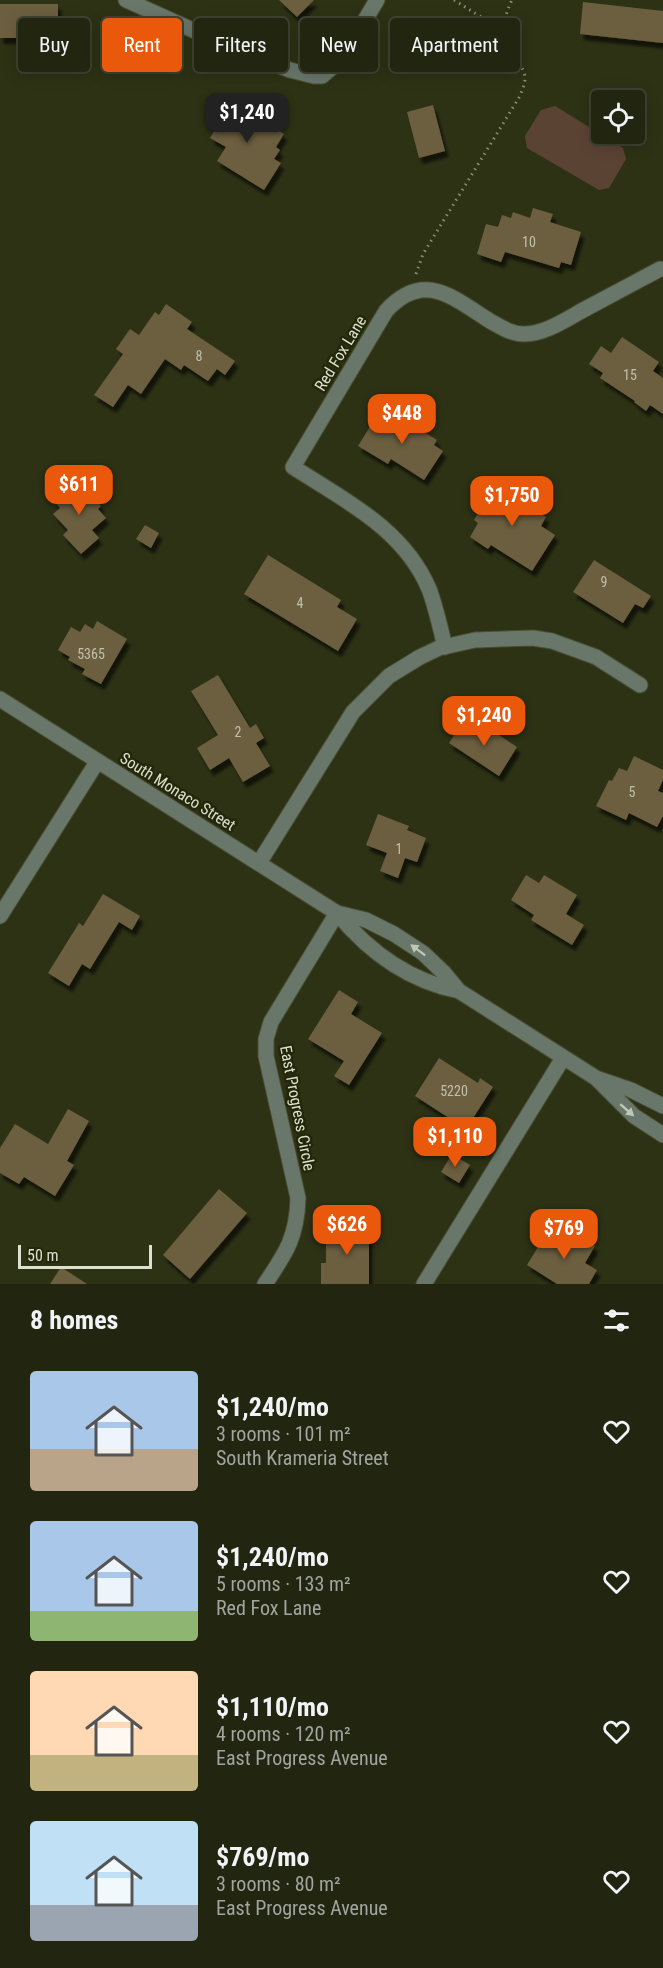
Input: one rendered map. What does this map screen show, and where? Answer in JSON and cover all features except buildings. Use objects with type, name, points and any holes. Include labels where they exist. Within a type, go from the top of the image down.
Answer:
[{"type":"street","points":[[126,0],[193,31],[290,70],[304,75],[322,76],[346,51],[378,0]]},
{"type":"street","points":[[410,292],[423,289],[447,295],[505,330],[525,334],[552,326],[660,269]]},
{"type":"street","name":"Red Fox Lane","points":[[410,292],[396,300],[386,311],[293,467],[370,516],[398,540],[428,588],[445,647]]},
{"type":"street","points":[[259,863],[353,712],[389,676],[420,657],[475,639],[533,638],[552,641],[596,657],[640,685]]},
{"type":"street","name":"South Monaco Street","points":[[0,699],[337,913],[356,936],[386,961],[431,985],[459,991]]},
{"type":"street","points":[[0,916],[97,762]]},
{"type":"street","name":"South Monaco Street","points":[[337,913],[356,916],[372,922],[408,943],[436,965],[459,991],[563,1058],[596,1078],[632,1090],[663,1106]]},
{"type":"street","name":"East Progress Circle","points":[[265,1284],[286,1252],[294,1234],[298,1198],[266,1056],[266,1039],[271,1022],[337,913]]},
{"type":"street","points":[[424,1284],[563,1058]]},
{"type":"street","name":"South Monaco Street","points":[[596,1078],[634,1116],[663,1135]]},
{"type":"path","points":[[454,0],[483,18]]},
{"type":"path","points":[[506,18],[512,0]]},
{"type":"path","points":[[410,292],[423,254],[520,96],[525,85],[525,75],[520,66]]},
{"type":"shaded area","points":[[555,106],[591,128],[591,144],[617,144],[623,148],[626,159],[609,188],[599,190],[527,148],[525,136],[541,110]]}]
